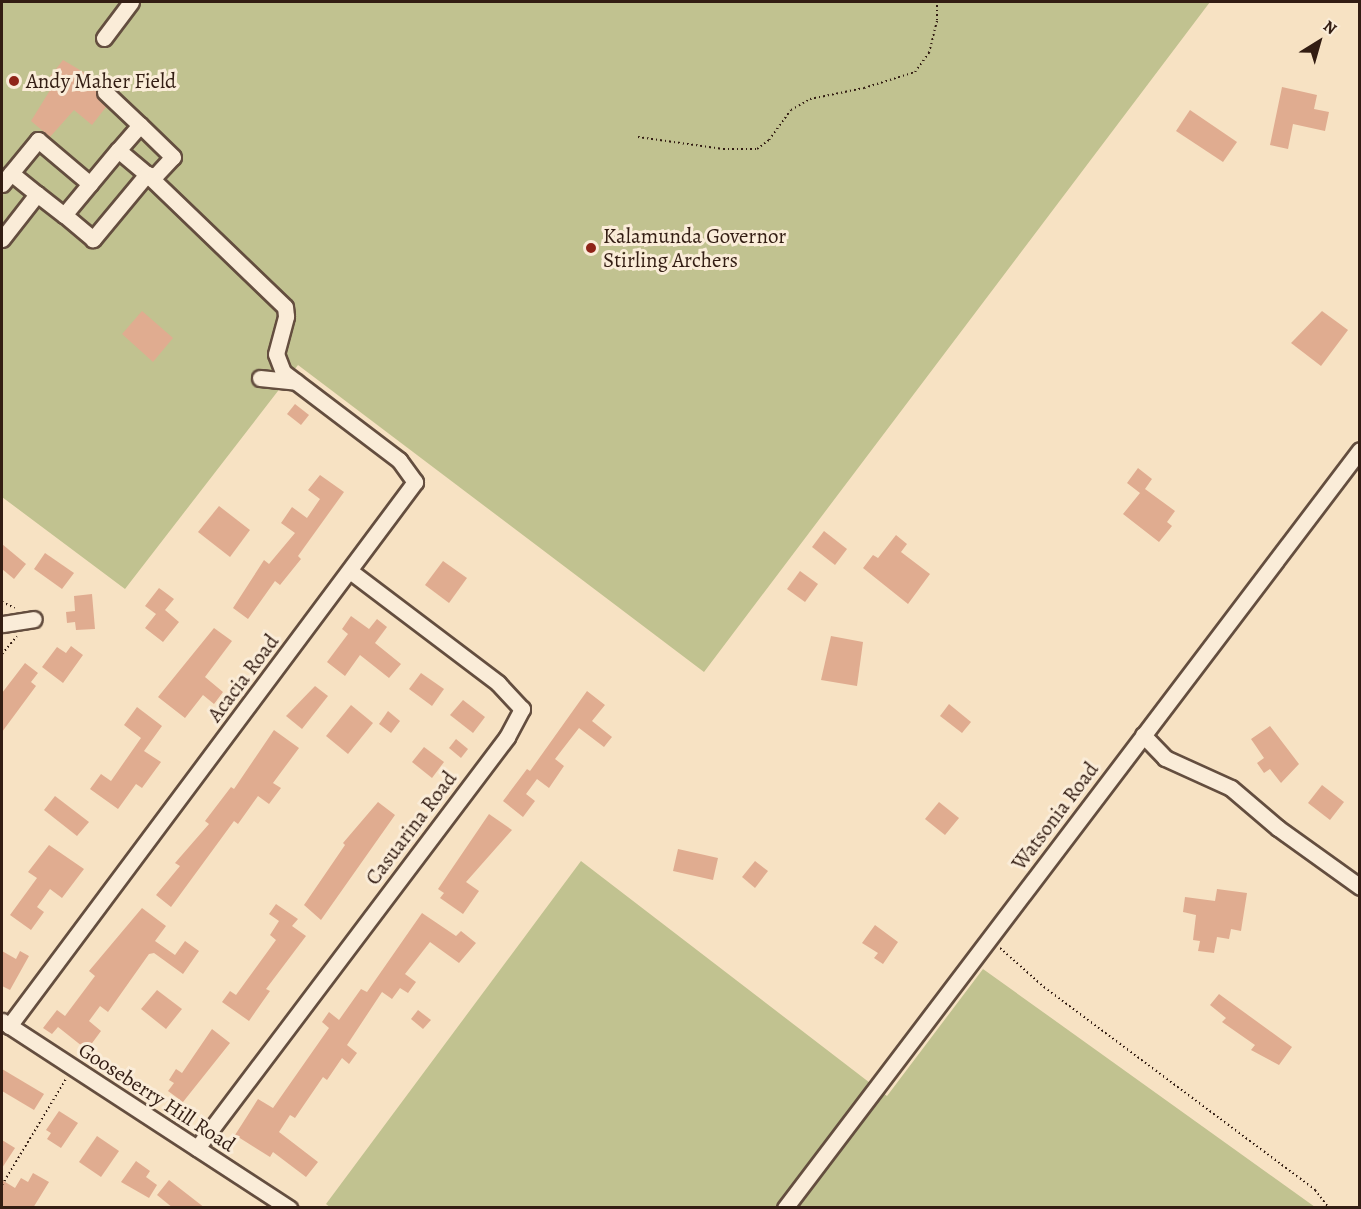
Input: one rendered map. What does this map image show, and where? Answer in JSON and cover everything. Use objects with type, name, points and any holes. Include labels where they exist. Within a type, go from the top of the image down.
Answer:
[{"type":"street","points":[[104,38],[131,2]]},
{"type":"street","points":[[105,92],[173,157],[155,176],[147,174]]},
{"type":"street","points":[[64,215],[140,125]]},
{"type":"street","points":[[90,184],[38,140],[6,178],[37,194],[93,239],[147,174]]},
{"type":"street","points":[[118,150],[147,174],[160,190],[285,307],[286,316],[276,354],[283,372],[295,381]]},
{"type":"street","points":[[2,239],[37,194]]},
{"type":"street","points":[[260,378],[295,381]]},
{"type":"street","name":"Acacia Road","points":[[5,1024],[350,571],[415,482],[399,460],[295,381]]},
{"type":"street","name":"Watsonia Road","points":[[785,1208],[1359,450]]},
{"type":"street","name":"Casuarina Road","points":[[197,1148],[507,737],[522,709],[498,684],[350,571]]},
{"type":"street","points":[[2,627],[29,625]]},
{"type":"street","points":[[1143,735],[1165,758],[1232,788],[1278,828],[1359,887]]},
{"type":"street","name":"Gooseberry Hill Road","points":[[5,1024],[289,1208]]},
{"type":"path","points":[[638,137],[723,149],[757,149],[769,140],[791,110],[810,99],[864,88],[915,72],[929,53],[937,20],[937,2]]},
{"type":"path","points":[[2,654],[29,625]]},
{"type":"path","points":[[990,937],[1044,987],[1315,1190],[1329,1208]]},
{"type":"path","points":[[2,1185],[73,1067]]},
{"type":"green space","points":[[2,2],[1210,2],[704,672],[298,365],[125,589],[2,497]]},
{"type":"green space","points":[[581,861],[887,1096],[983,969],[1315,1207],[331,1208],[326,1204]]},
{"type":"building","points":[[63,60],[102,83],[96,94],[106,107],[92,125],[74,110],[50,137],[31,121],[52,87],[46,82]]},
{"type":"building","points":[[1282,87],[1317,95],[1314,109],[1329,112],[1325,131],[1293,124],[1288,149],[1270,145]]},
{"type":"building","points":[[1190,110],[1237,142],[1223,162],[1176,131]]},
{"type":"building","points":[[142,311],[173,338],[153,362],[122,334]]},
{"type":"building","points":[[1322,311],[1348,330],[1321,366],[1291,343]]},
{"type":"building","points":[[295,404],[309,415],[301,425],[287,414]]},
{"type":"building","points":[[1138,468],[1152,479],[1145,489],[1175,511],[1167,522],[1172,526],[1159,542],[1123,514],[1140,493],[1127,483]]},
{"type":"building","points":[[320,475],[344,492],[298,556],[301,559],[280,585],[275,581],[248,619],[233,608],[264,560],[269,564],[295,533],[281,523],[292,507],[307,518],[320,499],[308,490]]},
{"type":"building","points":[[219,506],[250,530],[230,557],[198,532]]},
{"type":"building","points":[[824,531],[847,549],[835,565],[812,547]]},
{"type":"building","points":[[896,535],[907,544],[901,552],[930,574],[908,604],[863,568],[873,555],[878,558]]},
{"type":"building","points":[[2,544],[26,564],[14,579],[2,569]]},
{"type":"building","points":[[45,553],[74,573],[62,589],[34,569]]},
{"type":"building","points":[[443,561],[467,578],[449,603],[425,585]]},
{"type":"building","points":[[800,571],[818,584],[805,602],[787,589]]},
{"type":"building","points":[[159,588],[174,599],[165,610],[179,622],[163,642],[145,628],[156,614],[145,606]]},
{"type":"building","points":[[92,594],[95,629],[76,630],[75,622],[67,623],[66,612],[75,611],[74,596]]},
{"type":"building","points":[[351,616],[369,629],[377,619],[387,627],[375,643],[401,664],[389,678],[360,655],[345,676],[327,662],[348,634],[342,629]]},
{"type":"building","points":[[214,628],[232,641],[205,677],[223,692],[214,704],[203,695],[185,718],[158,697]]},
{"type":"building","points":[[831,636],[863,642],[857,686],[821,680]]},
{"type":"building","points":[[71,646],[83,655],[63,683],[42,667],[57,647],[66,653]]},
{"type":"building","points":[[25,663],[38,673],[31,682],[36,686],[2,732],[2,693]]},
{"type":"building","points":[[421,673],[444,689],[432,706],[409,689]]},
{"type":"building","points":[[315,686],[328,696],[302,729],[286,716]]},
{"type":"building","points":[[587,691],[605,705],[592,721],[612,737],[604,747],[579,728],[555,759],[564,766],[549,788],[537,779],[526,794],[535,801],[523,817],[503,801],[527,769],[530,771]]},
{"type":"building","points":[[463,700],[485,717],[473,733],[450,715]]},
{"type":"building","points":[[949,704],[971,722],[962,733],[940,716]]},
{"type":"building","points":[[351,705],[373,723],[348,754],[326,736]]},
{"type":"building","points":[[137,707],[162,726],[144,751],[161,762],[142,788],[136,784],[118,809],[90,789],[101,774],[111,781],[141,738],[124,725]]},
{"type":"building","points":[[388,711],[400,721],[391,733],[379,724]]},
{"type":"building","points":[[1270,726],[1299,764],[1281,783],[1270,769],[1264,773],[1257,763],[1264,758],[1251,739]]},
{"type":"building","points":[[274,730],[299,748],[273,783],[281,788],[269,804],[258,796],[238,824],[234,821],[171,907],[156,895],[180,866],[175,863],[209,824],[205,821],[231,787],[234,789]]},
{"type":"building","points":[[456,739],[468,749],[461,758],[449,748]]},
{"type":"building","points":[[424,747],[444,762],[432,778],[412,762]]},
{"type":"building","points":[[1322,785],[1344,802],[1330,820],[1308,803]]},
{"type":"building","points":[[55,796],[89,822],[77,836],[44,810]]},
{"type":"building","points":[[378,802],[395,815],[321,920],[304,905],[345,845],[343,843]]},
{"type":"building","points":[[939,802],[959,818],[945,835],[925,819]]},
{"type":"building","points":[[489,814],[512,830],[466,882],[479,891],[463,914],[440,898],[444,893],[438,889]]},
{"type":"building","points":[[49,845],[84,869],[62,898],[50,889],[37,907],[44,912],[31,930],[10,915],[37,878],[28,872]]},
{"type":"building","points":[[678,849],[718,858],[713,880],[673,871]]},
{"type":"building","points":[[755,861],[768,871],[755,888],[742,877]]},
{"type":"building","points":[[1217,889],[1247,893],[1241,931],[1231,929],[1229,939],[1217,937],[1214,953],[1198,951],[1200,941],[1193,940],[1196,915],[1183,912],[1185,897],[1215,901]]},
{"type":"building","points":[[276,904],[298,919],[292,926],[306,936],[266,989],[270,991],[249,1021],[222,1002],[230,991],[236,995],[276,940],[270,935],[279,921],[269,914]]},
{"type":"building","points":[[142,908],[166,926],[155,941],[175,955],[185,941],[199,951],[183,974],[154,953],[149,954],[108,1012],[100,1006],[89,1021],[101,1031],[87,1050],[58,1027],[52,1034],[43,1028],[57,1010],[65,1016],[95,976],[89,971]]},
{"type":"building","points":[[422,913],[456,936],[461,931],[476,943],[459,963],[430,942],[405,974],[416,982],[408,993],[400,988],[392,999],[382,992],[347,1045],[357,1053],[349,1064],[342,1058],[327,1080],[323,1077],[295,1118],[290,1115],[279,1132],[318,1162],[306,1177],[273,1152],[270,1157],[235,1135],[258,1099],[273,1108],[329,1028],[322,1022],[329,1012],[339,1020],[361,989],[367,992]]},
{"type":"building","points":[[875,925],[898,942],[883,964],[874,958],[878,953],[862,943]]},
{"type":"building","points":[[2,951],[16,959],[20,951],[29,956],[10,990],[2,986]]},
{"type":"building","points":[[157,990],[182,1009],[166,1029],[141,1009]]},
{"type":"building","points":[[1219,994],[1292,1047],[1279,1065],[1251,1050],[1255,1045],[1222,1022],[1226,1018],[1210,1005]]},
{"type":"building","points":[[418,1010],[431,1020],[423,1029],[411,1019]]},
{"type":"building","points":[[212,1029],[230,1043],[183,1102],[168,1091],[174,1083],[169,1080],[176,1069],[182,1073]]},
{"type":"building","points":[[2,1069],[44,1094],[34,1110],[2,1091]]},
{"type":"building","points":[[59,1111],[78,1123],[61,1148],[47,1139],[51,1133],[46,1130]]},
{"type":"building","points":[[97,1136],[119,1151],[101,1177],[79,1162]]},
{"type":"building","points":[[2,1140],[15,1148],[2,1168]]},
{"type":"building","points":[[136,1161],[150,1171],[146,1177],[157,1185],[149,1198],[121,1182]]},
{"type":"building","points":[[33,1173],[49,1182],[33,1208],[2,1208],[2,1180],[15,1188],[21,1178],[28,1182]]},
{"type":"building","points":[[169,1180],[205,1208],[173,1208],[157,1195]]},
{"type":"place","name":"Andy Maher Field","points":[[14,81]]},
{"type":"place","name":"Kalamunda Governor Stirling Archers","points":[[591,248]]}]
